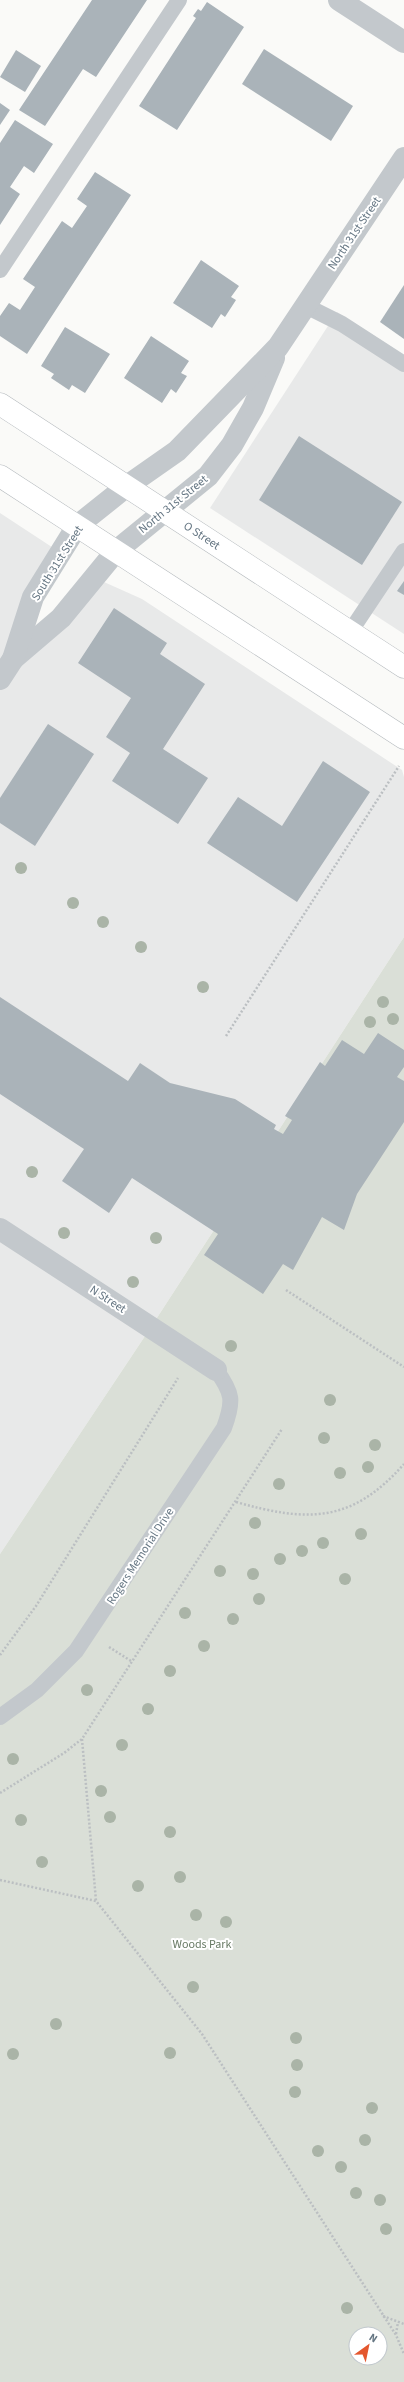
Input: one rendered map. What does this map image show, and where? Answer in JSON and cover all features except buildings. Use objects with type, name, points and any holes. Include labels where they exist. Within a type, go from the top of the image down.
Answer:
[{"type":"main road","name":"O Street","points":[[0,404],[404,667]]},
{"type":"main road","points":[[0,476],[404,738]]},
{"type":"street","points":[[339,0],[404,42]]},
{"type":"street","name":"North 31st Street","points":[[127,486],[177,451],[278,347],[404,158]]},
{"type":"street","name":"North 31st Street","points":[[116,550],[208,476],[232,445],[253,408],[278,347]]},
{"type":"street","name":"South 31st Street","points":[[0,679],[13,659],[34,597],[77,526],[127,486]]},
{"type":"street","name":"South 31st Street","points":[[13,659],[61,618],[116,550]]},
{"type":"street","name":"N Street","points":[[0,1229],[216,1370]]},
{"type":"lane","points":[[0,270],[179,0]]},
{"type":"lane","points":[[306,306],[342,324],[404,364]]},
{"type":"lane","points":[[350,632],[404,551]]},
{"type":"lane","name":"Rogers Memorial Drive","points":[[0,1717],[37,1690],[76,1652],[224,1428],[232,1408],[228,1386],[216,1370]]},
{"type":"path","points":[[226,1036],[397,768]]},
{"type":"path","points":[[286,1290],[404,1367]]},
{"type":"path","points":[[0,1655],[36,1606],[193,1354]]},
{"type":"path","points":[[0,1793],[64,1753],[82,1739],[282,1429]]},
{"type":"path","points":[[236,1502],[293,1515],[307,1516],[328,1513],[350,1506],[366,1498],[382,1486],[404,1464]]},
{"type":"path","points":[[103,1643],[131,1661]]},
{"type":"path","points":[[82,1739],[96,1901],[202,2034],[396,2335],[404,2354]]},
{"type":"path","points":[[0,1880],[96,1901]]},
{"type":"path","points":[[383,2316],[404,2324]]},
{"type":"path","points":[[396,2335],[398,2322]]},
{"type":"shaded area","points":[[337,312],[404,355],[404,634],[210,508]]},
{"type":"shaded area","points":[[0,513],[61,553],[13,658],[95,578],[142,599],[402,770],[404,777],[404,937],[151,1327],[0,1554]]},
{"type":"green space","name":"Woods Park","points":[[404,937],[404,2382],[0,2382],[0,1554],[151,1327]]}]
